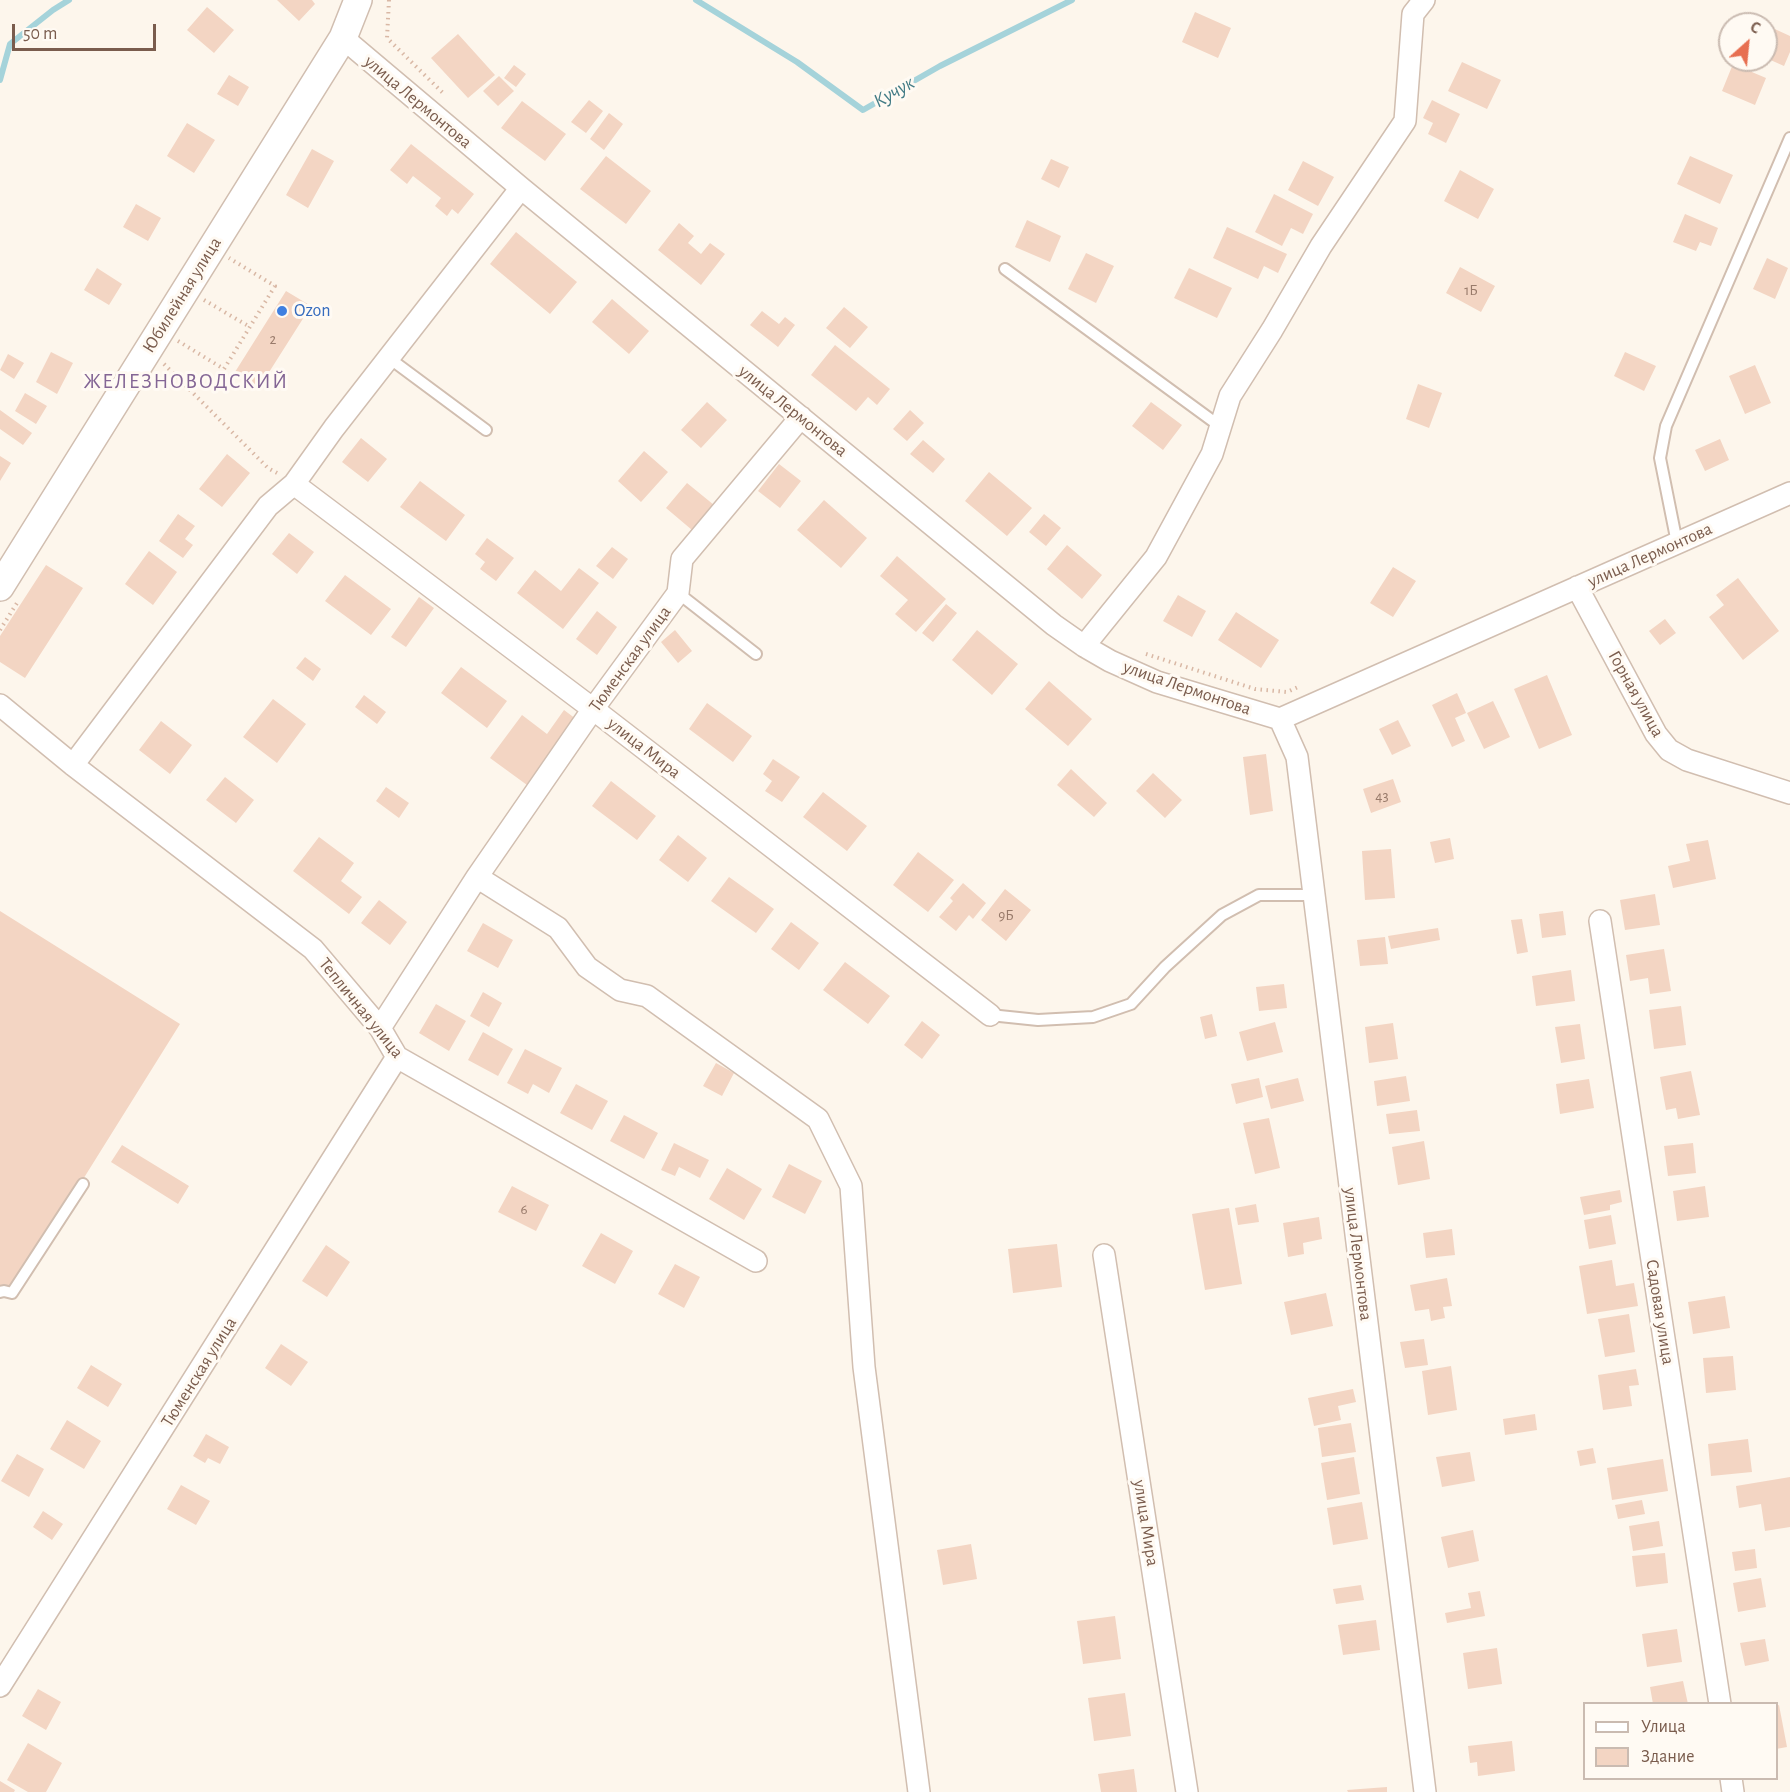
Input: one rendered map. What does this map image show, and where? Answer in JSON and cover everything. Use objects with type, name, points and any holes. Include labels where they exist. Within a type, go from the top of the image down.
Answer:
[{"type":"street","name":"Юбилейная улица","points":[[0,587],[343,39],[358,0]]},
{"type":"street","points":[[1084,646],[1156,557],[1212,454],[1230,396],[1321,246],[1405,121],[1413,14],[1424,0]]},
{"type":"street","name":"улица Лермонтова","points":[[343,39],[520,188],[1045,618],[1084,646],[1110,661],[1157,682],[1280,719],[1790,493]]},
{"type":"street","points":[[73,765],[268,506],[294,484],[334,428],[520,188]]},
{"type":"street","name":"Тюменская улица","points":[[380,1028],[477,877],[593,709],[678,593],[682,559],[801,417]]},
{"type":"street","name":"улица Мира","points":[[294,484],[593,709],[990,1016]]},
{"type":"street","name":"Горная улица","points":[[1577,587],[1656,734],[1669,750],[1687,760],[1790,793]]},
{"type":"street","name":"Тепличная улица","points":[[0,705],[73,765],[313,949],[380,1028],[397,1057],[756,1261]]},
{"type":"street","name":"улица Лермонтова","points":[[1280,719],[1297,757],[1425,1792]]},
{"type":"street","points":[[477,877],[558,928],[587,967],[621,990],[647,996],[818,1119],[851,1186],[864,1367],[919,1792]]},
{"type":"street","name":"Садовая улица","points":[[1600,921],[1720,1702]]},
{"type":"street","name":"Тюменская улица","points":[[0,1686],[397,1057]]},
{"type":"street","name":"улица Мира","points":[[1104,1255],[1187,1792]]},
{"type":"lane","points":[[1677,543],[1660,458],[1666,426],[1790,138]]},
{"type":"lane","points":[[1005,269],[1221,427]]},
{"type":"lane","points":[[389,358],[486,430]]},
{"type":"lane","points":[[678,593],[756,654]]},
{"type":"lane","points":[[990,1016],[1038,1020],[1094,1017],[1131,1004],[1165,967],[1222,915],[1259,895],[1314,895]]},
{"type":"lane","points":[[0,1292],[12,1293],[82,1184]]},
{"type":"path","points":[[389,0],[387,38],[448,98],[433,115]]},
{"type":"path","points":[[178,340],[224,369],[276,286],[228,257],[223,266]]},
{"type":"path","points":[[203,299],[250,327]]},
{"type":"path","points":[[164,364],[268,468],[294,484]]},
{"type":"path","points":[[1142,652],[1255,689],[1287,692],[1308,683]]},
{"type":"building","points":[[277,0],[312,0],[315,4],[299,21]]},
{"type":"building","points":[[207,7],[234,30],[214,53],[187,30]]},
{"type":"building","points":[[1195,12],[1231,28],[1218,58],[1182,42]]},
{"type":"building","points":[[1778,30],[1790,36],[1790,52],[1784,66],[1778,63]]},
{"type":"building","points":[[458,34],[495,75],[468,98],[431,58]]},
{"type":"building","points":[[1462,62],[1501,80],[1487,109],[1448,91]]},
{"type":"building","points":[[514,65],[526,74],[516,87],[504,78]]},
{"type":"building","points":[[1730,72],[1752,72],[1766,78],[1755,105],[1722,91]]},
{"type":"building","points":[[229,75],[249,87],[238,106],[217,94]]},
{"type":"building","points":[[499,76],[514,91],[498,106],[483,91]]},
{"type":"building","points":[[589,100],[603,111],[586,133],[571,122]]},
{"type":"building","points":[[1432,100],[1460,114],[1446,143],[1428,134],[1433,123],[1423,118]]},
{"type":"building","points":[[522,101],[566,134],[545,161],[501,128]]},
{"type":"building","points":[[609,113],[623,124],[604,150],[590,139]]},
{"type":"building","points":[[187,123],[215,140],[194,173],[167,156]]},
{"type":"building","points":[[411,144],[474,194],[458,214],[452,209],[447,216],[435,206],[441,198],[413,176],[407,184],[390,170]]},
{"type":"building","points":[[312,149],[334,161],[308,208],[286,195]]},
{"type":"building","points":[[606,156],[651,191],[626,224],[580,189]]},
{"type":"building","points":[[1690,156],[1733,175],[1720,204],[1677,184]]},
{"type":"building","points":[[1051,159],[1069,167],[1059,188],[1041,179]]},
{"type":"building","points":[[1303,161],[1334,177],[1318,206],[1288,190]]},
{"type":"building","points":[[1460,170],[1494,189],[1478,219],[1444,201]]},
{"type":"building","points":[[1274,194],[1313,214],[1303,234],[1291,228],[1282,246],[1255,232]]},
{"type":"building","points":[[136,204],[161,218],[148,241],[123,227]]},
{"type":"building","points":[[1685,214],[1718,228],[1711,246],[1700,242],[1696,251],[1673,242]]},
{"type":"building","points":[[1027,220],[1061,236],[1050,262],[1015,247]]},
{"type":"building","points":[[679,223],[694,236],[688,243],[701,254],[710,243],[725,254],[701,285],[658,250]]},
{"type":"building","points":[[1227,227],[1287,254],[1278,273],[1264,266],[1258,279],[1213,258]]},
{"type":"building","points":[[516,232],[577,282],[550,314],[490,264]]},
{"type":"building","points":[[1086,253],[1114,266],[1096,303],[1068,289]]},
{"type":"building","points":[[1767,258],[1788,268],[1775,299],[1753,289]]},
{"type":"building","points":[[1460,267],[1495,286],[1481,312],[1446,293]]},
{"type":"building","points":[[97,268],[122,284],[109,305],[84,290]]},
{"type":"building","points":[[1189,268],[1232,288],[1217,318],[1174,298]]},
{"type":"building","points":[[286,291],[311,306],[259,388],[235,372]]},
{"type":"building","points":[[612,299],[649,331],[629,354],[592,322]]},
{"type":"building","points":[[844,307],[868,327],[850,348],[826,328]]},
{"type":"building","points":[[762,311],[779,324],[785,317],[795,325],[778,347],[750,325]]},
{"type":"building","points":[[835,345],[890,389],[877,405],[868,397],[856,411],[811,375]]},
{"type":"building","points":[[51,352],[73,363],[57,394],[36,382]]},
{"type":"building","points":[[1625,352],[1656,366],[1644,391],[1614,376]]},
{"type":"building","points":[[8,354],[24,363],[14,379],[0,370]]},
{"type":"building","points":[[1755,365],[1771,403],[1745,414],[1729,376]]},
{"type":"building","points":[[1418,384],[1442,393],[1429,428],[1406,419]]},
{"type":"building","points":[[25,393],[47,406],[36,424],[15,411]]},
{"type":"building","points":[[707,402],[727,420],[701,448],[681,430]]},
{"type":"building","points":[[1151,402],[1182,425],[1163,450],[1132,426]]},
{"type":"building","points":[[0,410],[32,433],[23,445],[0,429]]},
{"type":"building","points":[[910,410],[924,423],[907,441],[893,429]]},
{"type":"building","points":[[361,438],[387,459],[368,482],[342,462]]},
{"type":"building","points":[[1720,439],[1729,460],[1705,471],[1695,450]]},
{"type":"building","points":[[923,440],[945,459],[933,473],[910,454]]},
{"type":"building","points":[[644,451],[668,472],[641,502],[618,481]]},
{"type":"building","points":[[227,454],[250,473],[222,507],[199,489]]},
{"type":"building","points":[[0,456],[11,463],[0,481]]},
{"type":"building","points":[[779,464],[801,481],[780,508],[758,491]]},
{"type":"building","points":[[989,472],[1032,508],[1007,536],[965,501]]},
{"type":"building","points":[[420,481],[465,515],[446,541],[400,507]]},
{"type":"building","points":[[687,483],[714,505],[692,530],[666,508]]},
{"type":"building","points":[[824,500],[867,538],[841,568],[797,530]]},
{"type":"building","points":[[178,514],[195,526],[185,539],[193,545],[183,558],[159,541]]},
{"type":"building","points":[[1044,514],[1061,528],[1046,546],[1029,532]]},
{"type":"building","points":[[289,533],[314,552],[297,574],[272,554]]},
{"type":"building","points":[[487,538],[514,558],[496,581],[480,569],[485,562],[475,554]]},
{"type":"building","points":[[1067,545],[1102,575],[1082,599],[1047,569]]},
{"type":"building","points":[[612,547],[628,559],[613,579],[596,566]]},
{"type":"building","points":[[149,551],[177,572],[153,605],[125,584]]},
{"type":"building","points":[[897,556],[946,599],[916,632],[895,614],[908,600],[880,576]]},
{"type":"building","points":[[46,565],[83,588],[25,678],[0,662],[0,636]]},
{"type":"building","points":[[1393,567],[1416,581],[1393,617],[1370,603]]},
{"type":"building","points":[[579,568],[599,583],[563,629],[517,593],[535,570],[561,591]]},
{"type":"building","points":[[345,575],[391,609],[371,635],[325,601]]},
{"type":"building","points":[[1738,578],[1779,631],[1743,660],[1709,617],[1724,605],[1716,595]]},
{"type":"building","points":[[1178,595],[1206,611],[1192,637],[1163,621]]},
{"type":"building","points":[[419,597],[434,608],[406,647],[391,637]]},
{"type":"building","points":[[946,604],[957,613],[933,642],[922,633]]},
{"type":"building","points":[[597,611],[617,627],[597,655],[576,639]]},
{"type":"building","points":[[1236,612],[1279,640],[1261,668],[1218,640]]},
{"type":"building","points":[[1665,619],[1676,633],[1660,645],[1649,631]]},
{"type":"building","points":[[675,630],[692,651],[678,663],[661,642]]},
{"type":"building","points":[[977,630],[1018,664],[992,695],[952,660]]},
{"type":"building","points":[[305,657],[321,669],[313,681],[296,668]]},
{"type":"building","points":[[461,667],[507,701],[487,728],[441,693]]},
{"type":"building","points":[[1547,675],[1572,735],[1539,749],[1514,689]]},
{"type":"building","points":[[1049,681],[1092,719],[1068,746],[1025,709]]},
{"type":"building","points":[[1457,693],[1466,713],[1455,718],[1465,741],[1452,747],[1432,705]]},
{"type":"building","points":[[364,695],[386,712],[377,724],[355,707]]},
{"type":"building","points":[[273,699],[306,724],[277,763],[243,737]]},
{"type":"building","points":[[1493,701],[1510,737],[1484,749],[1467,713]]},
{"type":"building","points":[[707,703],[752,736],[733,762],[689,729]]},
{"type":"building","points":[[564,710],[576,719],[527,785],[490,758],[522,715],[547,734]]},
{"type":"building","points":[[1398,720],[1411,746],[1392,755],[1379,729]]},
{"type":"building","points":[[161,721],[192,745],[170,774],[139,750]]},
{"type":"building","points":[[1266,754],[1273,811],[1250,815],[1243,757]]},
{"type":"building","points":[[773,759],[800,777],[782,802],[765,791],[772,781],[763,774]]},
{"type":"building","points":[[1071,769],[1107,803],[1094,817],[1057,785]]},
{"type":"building","points":[[1153,773],[1182,800],[1165,818],[1136,791]]},
{"type":"building","points":[[225,777],[254,800],[236,823],[206,800]]},
{"type":"building","points":[[1393,779],[1401,802],[1371,813],[1363,789]]},
{"type":"building","points":[[611,781],[656,816],[637,840],[592,806]]},
{"type":"building","points":[[386,787],[409,803],[399,818],[376,801]]},
{"type":"building","points":[[823,792],[867,826],[847,851],[803,817]]},
{"type":"building","points":[[678,835],[707,858],[688,882],[659,860]]},
{"type":"building","points":[[319,837],[354,863],[341,881],[362,897],[349,914],[293,871]]},
{"type":"building","points":[[1450,838],[1454,859],[1435,863],[1430,842]]},
{"type":"building","points":[[1708,840],[1716,879],[1673,888],[1668,866],[1690,861],[1686,844]]},
{"type":"building","points":[[1391,849],[1395,898],[1365,900],[1362,851]]},
{"type":"building","points":[[918,852],[954,880],[928,912],[893,885]]},
{"type":"building","points":[[729,877],[774,909],[756,933],[711,901]]},
{"type":"building","points":[[963,883],[986,903],[973,919],[969,915],[956,931],[939,917],[953,901],[950,898]]},
{"type":"building","points":[[1005,889],[1031,910],[1006,941],[981,920]]},
{"type":"building","points":[[1655,894],[1660,925],[1625,930],[1620,900]]},
{"type":"building","points":[[379,900],[407,922],[390,945],[361,923]]},
{"type":"building","points":[[0,911],[180,1024],[12,1293],[0,1285]]},
{"type":"building","points":[[1563,911],[1566,935],[1542,938],[1539,914]]},
{"type":"building","points":[[1522,919],[1528,952],[1517,954],[1511,920]]},
{"type":"building","points":[[791,922],[819,943],[799,970],[771,949]]},
{"type":"building","points":[[483,923],[513,940],[498,968],[467,951]]},
{"type":"building","points":[[1438,928],[1440,940],[1391,949],[1388,936]]},
{"type":"building","points":[[1385,937],[1388,964],[1360,966],[1357,940]]},
{"type":"building","points":[[1664,949],[1671,991],[1650,994],[1648,978],[1630,981],[1626,955]]},
{"type":"building","points":[[845,962],[890,996],[868,1024],[823,990]]},
{"type":"building","points":[[1571,970],[1575,1001],[1536,1006],[1532,976]]},
{"type":"building","points":[[1284,984],[1287,1008],[1259,1011],[1256,987]]},
{"type":"building","points":[[483,992],[502,1003],[489,1027],[470,1016]]},
{"type":"building","points":[[436,1004],[466,1021],[449,1051],[419,1033]]},
{"type":"building","points":[[1681,1006],[1686,1045],[1654,1049],[1649,1010]]},
{"type":"building","points":[[1212,1014],[1217,1036],[1205,1039],[1200,1017]]},
{"type":"building","points":[[922,1021],[940,1035],[922,1059],[904,1045]]},
{"type":"building","points":[[1275,1022],[1283,1052],[1247,1061],[1239,1032]]},
{"type":"building","points":[[1393,1023],[1398,1059],[1369,1063],[1365,1027]]},
{"type":"building","points":[[1580,1024],[1585,1059],[1561,1063],[1555,1027]]},
{"type":"building","points":[[483,1032],[513,1049],[498,1076],[468,1060]]},
{"type":"building","points":[[525,1049],[562,1068],[549,1093],[533,1084],[528,1094],[507,1083]]},
{"type":"building","points":[[716,1063],[734,1073],[722,1096],[703,1086]]},
{"type":"building","points":[[1691,1071],[1700,1115],[1678,1119],[1676,1108],[1666,1110],[1660,1077]]},
{"type":"building","points":[[1406,1076],[1410,1101],[1377,1106],[1374,1081]]},
{"type":"building","points":[[1259,1078],[1263,1097],[1236,1104],[1231,1084]]},
{"type":"building","points":[[1298,1078],[1304,1101],[1271,1109],[1265,1086]]},
{"type":"building","points":[[1589,1079],[1594,1108],[1560,1114],[1556,1084]]},
{"type":"building","points":[[576,1084],[608,1101],[592,1130],[560,1113]]},
{"type":"building","points":[[1417,1110],[1420,1131],[1389,1134],[1386,1114]]},
{"type":"building","points":[[624,1115],[658,1133],[644,1159],[610,1141]]},
{"type":"building","points":[[1269,1118],[1280,1168],[1255,1174],[1243,1123]]},
{"type":"building","points":[[1424,1141],[1430,1179],[1398,1185],[1392,1147]]},
{"type":"building","points":[[674,1143],[709,1160],[700,1178],[679,1167],[675,1176],[661,1170]]},
{"type":"building","points":[[1693,1143],[1696,1173],[1668,1176],[1664,1146]]},
{"type":"building","points":[[122,1145],[189,1186],[178,1204],[111,1162]]},
{"type":"building","points":[[789,1164],[822,1181],[805,1214],[772,1197]]},
{"type":"building","points":[[727,1168],[762,1189],[744,1220],[709,1199]]},
{"type":"building","points":[[512,1186],[549,1205],[536,1231],[498,1212]]},
{"type":"building","points":[[1705,1186],[1709,1217],[1677,1221],[1673,1191]]},
{"type":"building","points":[[1620,1190],[1622,1202],[1610,1205],[1610,1210],[1584,1215],[1580,1197]]},
{"type":"building","points":[[1256,1204],[1259,1222],[1238,1225],[1235,1208]]},
{"type":"building","points":[[1229,1208],[1242,1284],[1205,1290],[1192,1214]]},
{"type":"building","points":[[1611,1215],[1616,1244],[1589,1249],[1584,1220]]},
{"type":"building","points":[[1319,1217],[1322,1239],[1303,1243],[1304,1254],[1288,1257],[1283,1223]]},
{"type":"building","points":[[1452,1229],[1455,1255],[1426,1258],[1423,1233]]},
{"type":"building","points":[[601,1233],[633,1251],[615,1284],[582,1266]]},
{"type":"building","points":[[1057,1244],[1062,1287],[1013,1293],[1008,1249]]},
{"type":"building","points":[[326,1245],[350,1262],[327,1297],[302,1281]]},
{"type":"building","points":[[1612,1260],[1616,1286],[1634,1283],[1638,1306],[1587,1314],[1579,1266]]},
{"type":"building","points":[[675,1264],[700,1277],[684,1308],[658,1294]]},
{"type":"building","points":[[1447,1278],[1452,1306],[1443,1307],[1445,1318],[1431,1321],[1429,1309],[1415,1311],[1410,1285]]},
{"type":"building","points":[[1326,1293],[1333,1326],[1291,1335],[1284,1302]]},
{"type":"building","points":[[1725,1296],[1730,1328],[1693,1334],[1688,1302]]},
{"type":"building","points":[[1629,1314],[1635,1352],[1605,1357],[1598,1319]]},
{"type":"building","points":[[1424,1339],[1428,1365],[1405,1368],[1400,1342]]},
{"type":"building","points":[[281,1344],[308,1362],[291,1386],[265,1368]]},
{"type":"building","points":[[1733,1356],[1736,1390],[1706,1393],[1703,1358]]},
{"type":"building","points":[[91,1365],[122,1384],[108,1407],[77,1388]]},
{"type":"building","points":[[1451,1366],[1457,1410],[1428,1415],[1422,1371]]},
{"type":"building","points":[[1636,1369],[1639,1385],[1629,1386],[1632,1406],[1603,1410],[1598,1375]]},
{"type":"building","points":[[1353,1389],[1356,1402],[1338,1406],[1341,1420],[1314,1426],[1308,1398]]},
{"type":"building","points":[[1535,1414],[1537,1430],[1505,1435],[1503,1419]]},
{"type":"building","points":[[67,1420],[101,1441],[84,1469],[50,1449]]},
{"type":"building","points":[[1351,1423],[1356,1452],[1322,1457],[1318,1428]]},
{"type":"building","points":[[206,1434],[229,1447],[220,1464],[208,1458],[205,1463],[193,1456]]},
{"type":"building","points":[[1748,1439],[1752,1472],[1711,1476],[1708,1444]]},
{"type":"building","points":[[1593,1448],[1596,1463],[1580,1466],[1577,1451]]},
{"type":"building","points":[[1470,1452],[1475,1481],[1442,1487],[1436,1457]]},
{"type":"building","points":[[17,1454],[44,1469],[29,1497],[1,1481]]},
{"type":"building","points":[[1354,1457],[1360,1494],[1327,1500],[1321,1463]]},
{"type":"building","points":[[1663,1459],[1668,1491],[1612,1500],[1607,1468]]},
{"type":"building","points":[[1790,1477],[1790,1527],[1765,1531],[1761,1504],[1739,1508],[1736,1486]]},
{"type":"building","points":[[181,1485],[210,1501],[196,1525],[167,1509]]},
{"type":"building","points":[[1642,1500],[1645,1514],[1618,1519],[1615,1505]]},
{"type":"building","points":[[1362,1502],[1368,1539],[1333,1545],[1327,1508]]},
{"type":"building","points":[[43,1511],[63,1524],[52,1540],[33,1527]]},
{"type":"building","points":[[1659,1521],[1663,1546],[1633,1551],[1629,1526]]},
{"type":"building","points":[[1473,1530],[1479,1561],[1448,1568],[1441,1537]]},
{"type":"building","points":[[971,1544],[977,1579],[943,1585],[937,1550]]},
{"type":"building","points":[[1755,1549],[1757,1568],[1735,1571],[1732,1552]]},
{"type":"building","points":[[1665,1553],[1668,1583],[1636,1587],[1632,1556]]},
{"type":"building","points":[[1761,1578],[1766,1607],[1738,1612],[1733,1583]]},
{"type":"building","points":[[1361,1585],[1364,1600],[1336,1604],[1333,1589]]},
{"type":"building","points":[[1480,1591],[1485,1616],[1447,1623],[1445,1613],[1471,1608],[1468,1593]]},
{"type":"building","points":[[1115,1616],[1121,1659],[1083,1664],[1077,1621]]},
{"type":"building","points":[[1376,1620],[1380,1650],[1343,1655],[1338,1625]]},
{"type":"building","points":[[1677,1629],[1682,1662],[1647,1667],[1642,1634]]},
{"type":"building","points":[[1765,1639],[1769,1661],[1745,1666],[1740,1643]]},
{"type":"building","points":[[1497,1648],[1502,1684],[1468,1689],[1463,1653]]},
{"type":"building","points":[[1683,1681],[1688,1702],[1653,1702],[1650,1687]]},
{"type":"building","points":[[38,1689],[61,1702],[46,1730],[22,1716]]},
{"type":"building","points":[[1125,1693],[1131,1736],[1094,1741],[1088,1698]]},
{"type":"building","points":[[1778,1705],[1787,1747],[1778,1749]]},
{"type":"building","points":[[1512,1741],[1515,1771],[1478,1776],[1477,1762],[1470,1763],[1468,1746]]},
{"type":"building","points":[[28,1743],[62,1763],[46,1792],[28,1792],[7,1780]]},
{"type":"building","points":[[1134,1769],[1137,1792],[1101,1792],[1098,1774]]},
{"type":"building","points":[[0,1781],[15,1790],[14,1792],[0,1792]]},
{"type":"building","points":[[1387,1787],[1387,1792],[1348,1792],[1347,1790]]},
{"type":"waterway","name":"Кучук","points":[[0,80],[10,44],[69,0]]},
{"type":"waterway","name":"Кучук","points":[[696,0],[797,62],[863,110],[940,66],[1072,0]]},
{"type":"place","name":"Ozon","points":[[282,311]]},
{"type":"district","name":"ЖЕЛЕЗНОВОДСКИЙ","points":[[186,382]]}]
